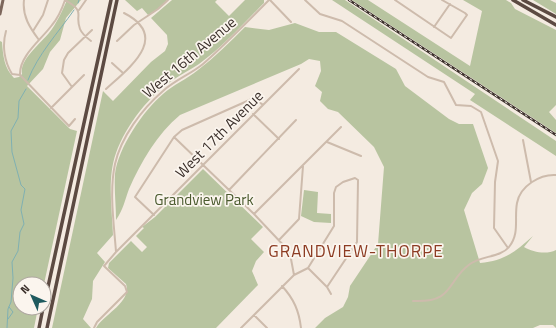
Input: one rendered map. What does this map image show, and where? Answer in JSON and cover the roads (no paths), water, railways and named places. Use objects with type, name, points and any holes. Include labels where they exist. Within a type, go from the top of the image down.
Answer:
[{"type":"highway","points":[[51,276],[111,0]]},
{"type":"highway","points":[[47,328],[117,0]]},
{"type":"highway","points":[[515,0],[556,26]]},
{"type":"highway","points":[[523,0],[554,16]]},
{"type":"highway","points":[[527,0],[554,16]]},
{"type":"highway","points":[[39,328],[42,316]]},
{"type":"main road","points":[[0,14],[3,0]]},
{"type":"street","points":[[24,0],[26,19],[32,32],[39,40]]},
{"type":"street","points":[[32,32],[43,15],[48,0]]},
{"type":"street","points":[[20,75],[21,65],[55,21],[65,0],[74,5],[78,11],[80,30],[91,41]]},
{"type":"street","points":[[78,11],[86,0]]},
{"type":"street","points":[[117,41],[137,23],[158,9],[168,0]]},
{"type":"street","points":[[269,0],[291,22]]},
{"type":"street","name":"West 16th Avenue","points":[[116,252],[113,184],[115,164],[122,144],[143,112],[163,90],[210,58],[269,0]]},
{"type":"street","points":[[305,0],[320,15],[342,21],[428,77],[444,82],[456,105],[471,106],[481,112],[498,161],[495,182],[494,228],[508,248]]},
{"type":"street","points":[[395,0],[450,38],[458,30],[467,15],[442,0]]},
{"type":"street","points":[[434,27],[450,4]]},
{"type":"street","points":[[106,89],[142,54],[146,45],[146,37],[137,23],[124,13]]},
{"type":"street","points":[[72,87],[64,77],[62,68],[68,54],[92,30]]},
{"type":"street","points":[[6,31],[4,50],[9,69],[12,74],[20,75],[69,126],[75,119]]},
{"type":"street","points":[[0,38],[4,39]]},
{"type":"street","points":[[112,63],[123,73]]},
{"type":"street","name":"West 17th Avenue","points":[[94,328],[97,322],[127,292],[125,286],[104,266],[116,252],[299,69]]},
{"type":"street","points":[[51,108],[84,75]]},
{"type":"street","points":[[154,215],[135,197],[174,137],[190,126],[254,98],[263,105]]},
{"type":"street","points":[[253,114],[279,139]]},
{"type":"street","points":[[229,190],[296,120]]},
{"type":"street","points":[[254,214],[341,127]]},
{"type":"street","points":[[174,137],[279,240],[289,254],[294,275]]},
{"type":"street","points":[[523,140],[531,182]]},
{"type":"street","points":[[327,142],[361,156]]},
{"type":"street","points":[[279,240],[299,219],[303,165]]},
{"type":"street","points":[[413,301],[426,302],[438,298],[450,288],[469,264],[478,259],[508,248],[517,230],[517,202],[523,191],[531,182],[540,177],[556,175]]},
{"type":"street","points":[[241,328],[294,275],[308,268],[334,226],[334,193],[336,188],[343,182],[355,178],[358,180],[357,242],[327,287]]},
{"type":"street","points":[[308,268],[327,287],[331,294]]},
{"type":"street","points":[[282,286],[296,306],[301,328]]},
{"type":"street","points":[[254,315],[267,328]]},
{"type":"waterway","points":[[28,80],[37,61],[74,10]]},
{"type":"waterway","points":[[7,328],[8,309],[11,302],[13,278],[12,262],[18,251],[20,232],[24,224],[21,210],[25,189],[21,185],[12,152],[11,131],[18,118],[19,101],[26,89]]},
{"type":"waterway","points":[[8,319],[13,312],[9,307]]},
{"type":"railway","points":[[349,0],[556,135]]},
{"type":"district","name":"GRANDVIEW-THORPE","points":[[356,251]]},
{"type":"park label","name":"Grandview Park","points":[[204,199]]}]
